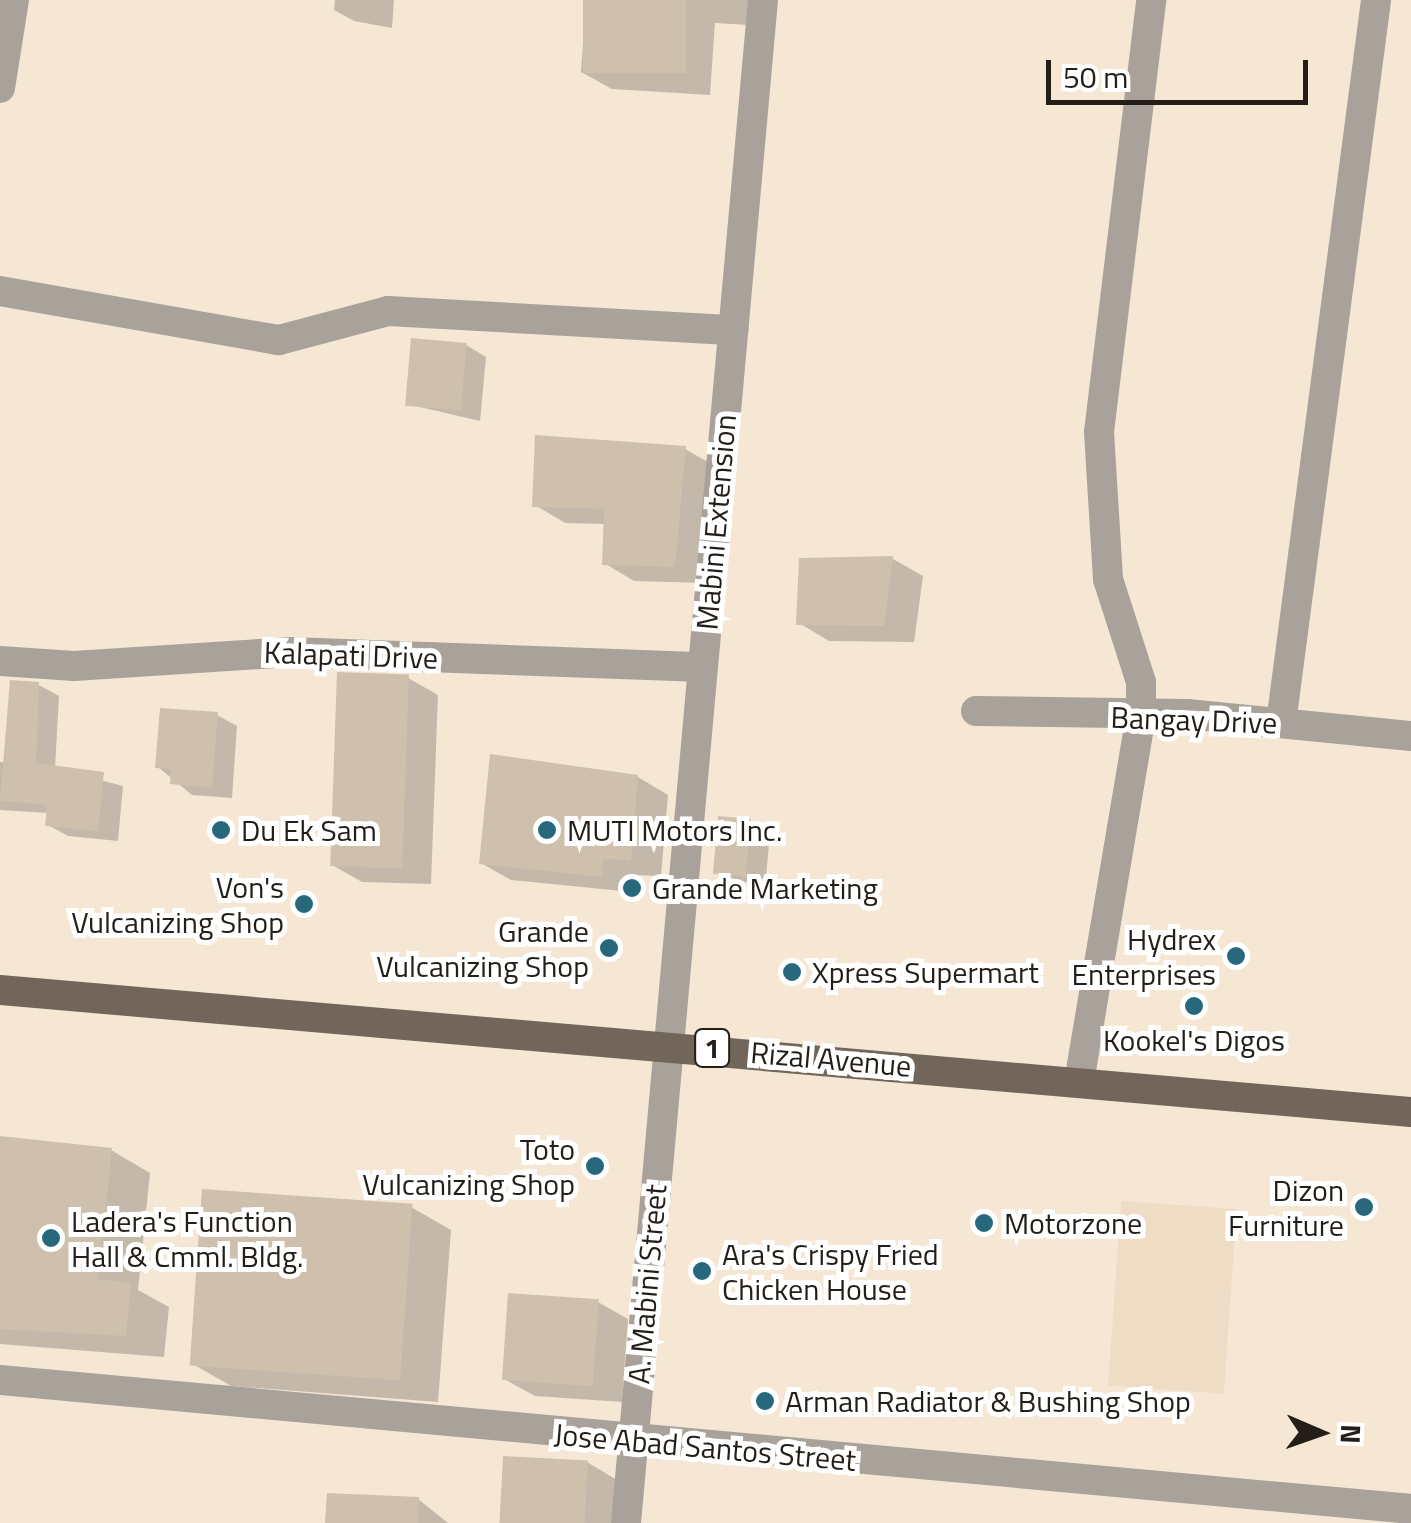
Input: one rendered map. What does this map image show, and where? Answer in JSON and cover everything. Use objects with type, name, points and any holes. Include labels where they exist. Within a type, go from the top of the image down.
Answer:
[{"type":"main road","name":"Rizal Avenue","points":[[4,986],[1411,1112]]},
{"type":"street","points":[[0,88],[14,0]]},
{"type":"street","name":"Mabini Extension","points":[[668,1044],[763,0]]},
{"type":"street","points":[[1078,1082],[1141,716],[1141,682],[1108,580],[1099,432],[1151,0]]},
{"type":"street","points":[[1281,723],[1376,0]]},
{"type":"street","points":[[0,291],[279,340],[388,311],[733,330]]},
{"type":"street","name":"Kalapati Drive","points":[[0,661],[74,666],[290,652],[702,667]]},
{"type":"street","name":"Bangay Drive","points":[[976,710],[1281,723],[1411,736]]},
{"type":"street","name":"A. Mabini Street","points":[[626,1523],[668,1044]]},
{"type":"street","name":"Jose Abad Santos Street","points":[[0,1380],[1411,1509]]},
{"type":"shaded area","points":[[1121,1201],[1237,1209],[1224,1394],[1108,1386]]},
{"type":"building","points":[[583,0],[686,0],[686,73],[583,73]]},
{"type":"building","points":[[411,338],[467,343],[461,411],[405,406]]},
{"type":"building","points":[[535,435],[686,446],[675,567],[602,565],[604,509],[532,507]]},
{"type":"building","points":[[893,556],[884,626],[796,625],[799,558]]},
{"type":"building","points":[[337,672],[409,675],[402,868],[330,866]]},
{"type":"building","points":[[10,680],[39,682],[36,763],[104,772],[98,831],[45,826],[47,805],[0,801]]},
{"type":"building","points":[[160,708],[218,712],[212,788],[170,784],[171,769],[155,768]]},
{"type":"building","points":[[490,754],[638,775],[631,860],[603,859],[602,877],[479,864]]},
{"type":"building","points":[[718,816],[751,819],[746,877],[713,874]]},
{"type":"building","name":"Ladera's Function Hall & Cmml. Bldg.","points":[[0,1136],[112,1148],[98,1279],[131,1283],[126,1336],[0,1329]]},
{"type":"building","points":[[202,1189],[412,1204],[400,1380],[190,1366]]},
{"type":"building","points":[[508,1293],[599,1299],[593,1386],[502,1380]]},
{"type":"building","points":[[503,1456],[588,1460],[585,1523],[499,1523]]},
{"type":"building","points":[[327,1493],[419,1497],[418,1523],[325,1523]]},
{"type":"place","name":"Du Ek Sam","points":[[221,830]]},
{"type":"place","name":"MUTI Motors Inc.","points":[[547,830]]},
{"type":"place","name":"Grande Marketing","points":[[632,888]]},
{"type":"place","name":"Von's Vulcanizing Shop","points":[[304,904]]},
{"type":"place","name":"Grande Vulcanizing Shop","points":[[609,948]]},
{"type":"place","name":"Hydrex Enterprises","points":[[1236,956]]},
{"type":"place","name":"Xpress Supermart","points":[[792,972]]},
{"type":"place","name":"Kookel's Digos","points":[[1194,1006]]},
{"type":"place","name":"Toto Vulcanizing Shop","points":[[595,1166]]},
{"type":"place","name":"Dizon Furniture","points":[[1364,1207]]},
{"type":"place","name":"Motorzone","points":[[984,1223]]},
{"type":"place","name":"Ladera's Function Hall & Cmml. Bldg.","points":[[51,1238]]},
{"type":"place","name":"Ara's Crispy Fried Chicken House","points":[[702,1271]]},
{"type":"place","name":"Arman Radiator & Bushing Shop","points":[[765,1401]]}]
